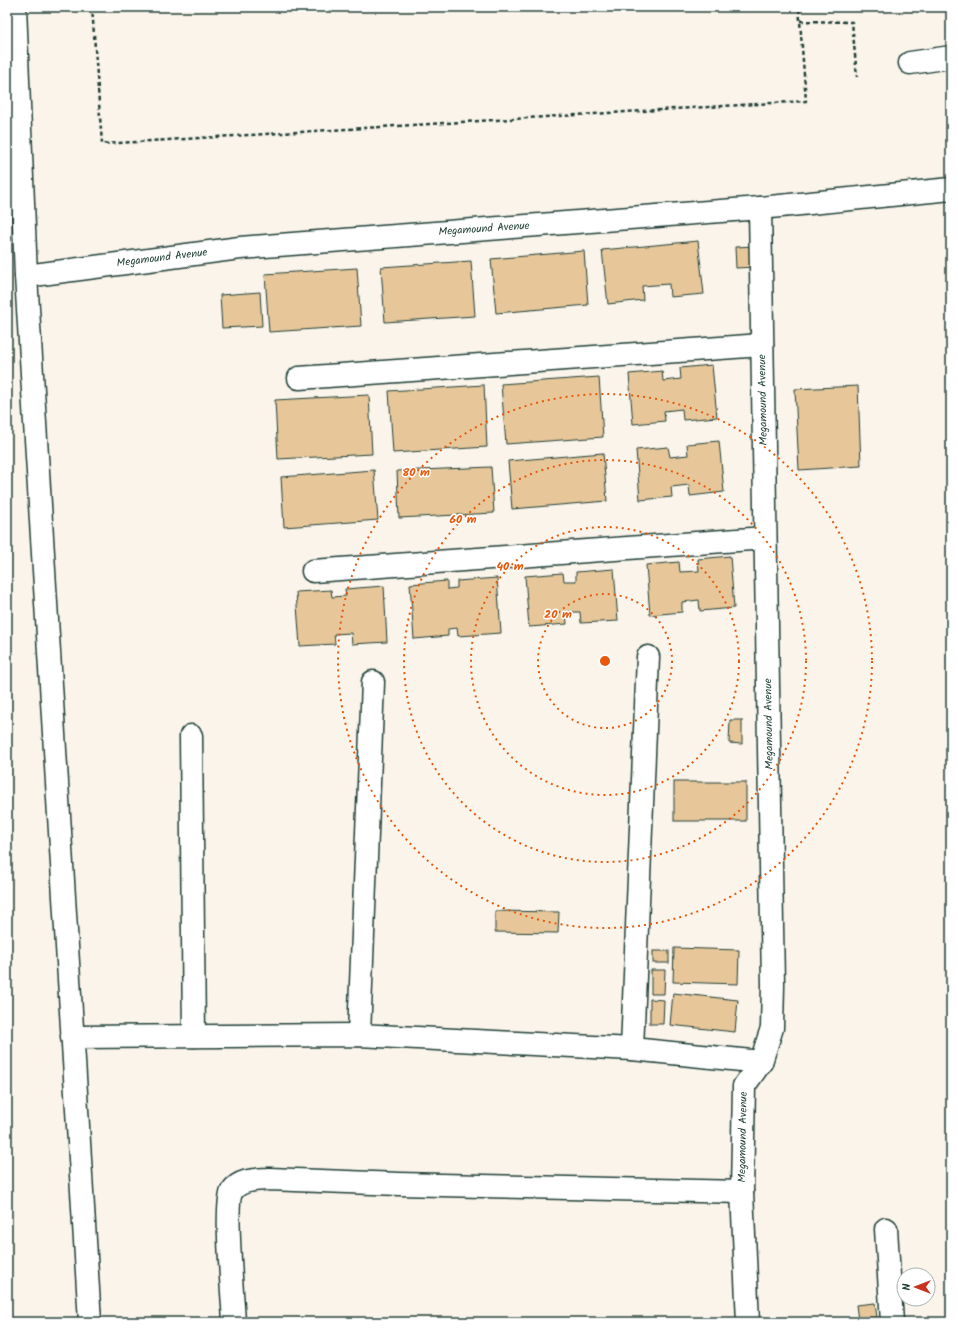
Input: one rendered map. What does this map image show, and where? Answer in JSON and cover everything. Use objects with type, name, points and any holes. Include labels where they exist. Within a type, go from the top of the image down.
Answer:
[{"type":"street","points":[[15,7],[26,276],[90,1322]]},
{"type":"street","points":[[910,63],[951,57]]},
{"type":"street","points":[[760,208],[951,189]]},
{"type":"street","name":"Megamound Avenue","points":[[26,276],[240,248],[760,208],[773,985],[772,1028],[761,1062],[744,1086],[742,1192],[748,1322]]},
{"type":"street","points":[[299,378],[762,345]]},
{"type":"street","points":[[313,571],[765,538]]},
{"type":"street","points":[[632,1050],[648,657]]},
{"type":"street","points":[[359,1035],[373,682]]},
{"type":"street","points":[[192,736],[194,1036]]},
{"type":"street","points":[[72,1036],[359,1035],[632,1050],[761,1062]]},
{"type":"street","points":[[234,1322],[229,1226],[230,1199],[232,1191],[239,1183],[249,1180],[269,1179],[391,1184],[742,1192]]},
{"type":"street","points":[[886,1229],[892,1322]]},
{"type":"path","points":[[92,7],[102,144],[806,101],[799,7]]},
{"type":"path","points":[[800,21],[852,22],[857,78]]},
{"type":"building","points":[[698,241],[704,294],[670,297],[669,284],[642,286],[643,300],[608,304],[602,250]]},
{"type":"building","points":[[755,246],[756,267],[736,268],[735,247]]},
{"type":"building","points":[[584,251],[588,305],[496,313],[491,259]]},
{"type":"building","points":[[471,261],[475,316],[385,322],[381,267]]},
{"type":"building","points":[[357,268],[361,326],[269,332],[265,274]]},
{"type":"building","points":[[260,292],[262,326],[222,328],[220,295]]},
{"type":"building","points":[[712,365],[717,417],[683,420],[682,409],[664,411],[665,421],[633,424],[629,374],[662,371],[663,381],[681,379],[680,368]]},
{"type":"building","points":[[599,377],[603,437],[506,444],[501,384]]},
{"type":"building","points":[[484,385],[487,447],[393,453],[389,391]]},
{"type":"building","points":[[858,386],[861,466],[799,470],[795,389]]},
{"type":"building","points":[[369,395],[372,454],[278,459],[275,400]]},
{"type":"building","points":[[719,441],[724,492],[690,496],[689,485],[671,487],[672,497],[640,500],[636,450],[668,447],[670,457],[688,455],[687,444]]},
{"type":"building","points":[[603,453],[607,501],[512,509],[508,461]]},
{"type":"building","points":[[491,467],[494,513],[399,518],[397,471]]},
{"type":"building","points":[[374,470],[378,520],[284,527],[281,477]]},
{"type":"building","points":[[730,556],[734,608],[700,611],[699,600],[682,602],[682,612],[650,615],[646,565],[679,562],[680,572],[699,571],[698,559]]},
{"type":"building","points":[[614,569],[618,621],[581,623],[580,612],[566,612],[567,624],[529,627],[525,576],[563,573],[564,581],[576,581],[576,572]]},
{"type":"building","points":[[497,578],[501,633],[458,636],[457,628],[448,629],[448,636],[414,639],[410,584],[447,581],[447,589],[457,588],[457,581]]},
{"type":"building","points":[[384,586],[387,642],[352,644],[351,633],[334,634],[335,644],[300,646],[296,592],[331,590],[332,597],[346,596],[345,589]]},
{"type":"building","points":[[730,720],[742,720],[742,744],[729,743]]},
{"type":"building","points":[[674,782],[746,782],[746,821],[674,821]]},
{"type":"building","points":[[495,911],[559,912],[558,933],[495,932]]},
{"type":"building","points":[[674,948],[739,950],[738,984],[673,982]]},
{"type":"building","points":[[653,951],[669,951],[669,963],[653,963]]},
{"type":"building","points":[[651,970],[665,970],[664,994],[651,994]]},
{"type":"building","points":[[673,993],[738,1000],[735,1032],[670,1025]]},
{"type":"building","points":[[650,999],[664,1000],[663,1024],[650,1024]]},
{"type":"building","points":[[875,1303],[877,1317],[858,1320],[856,1305]]}]
